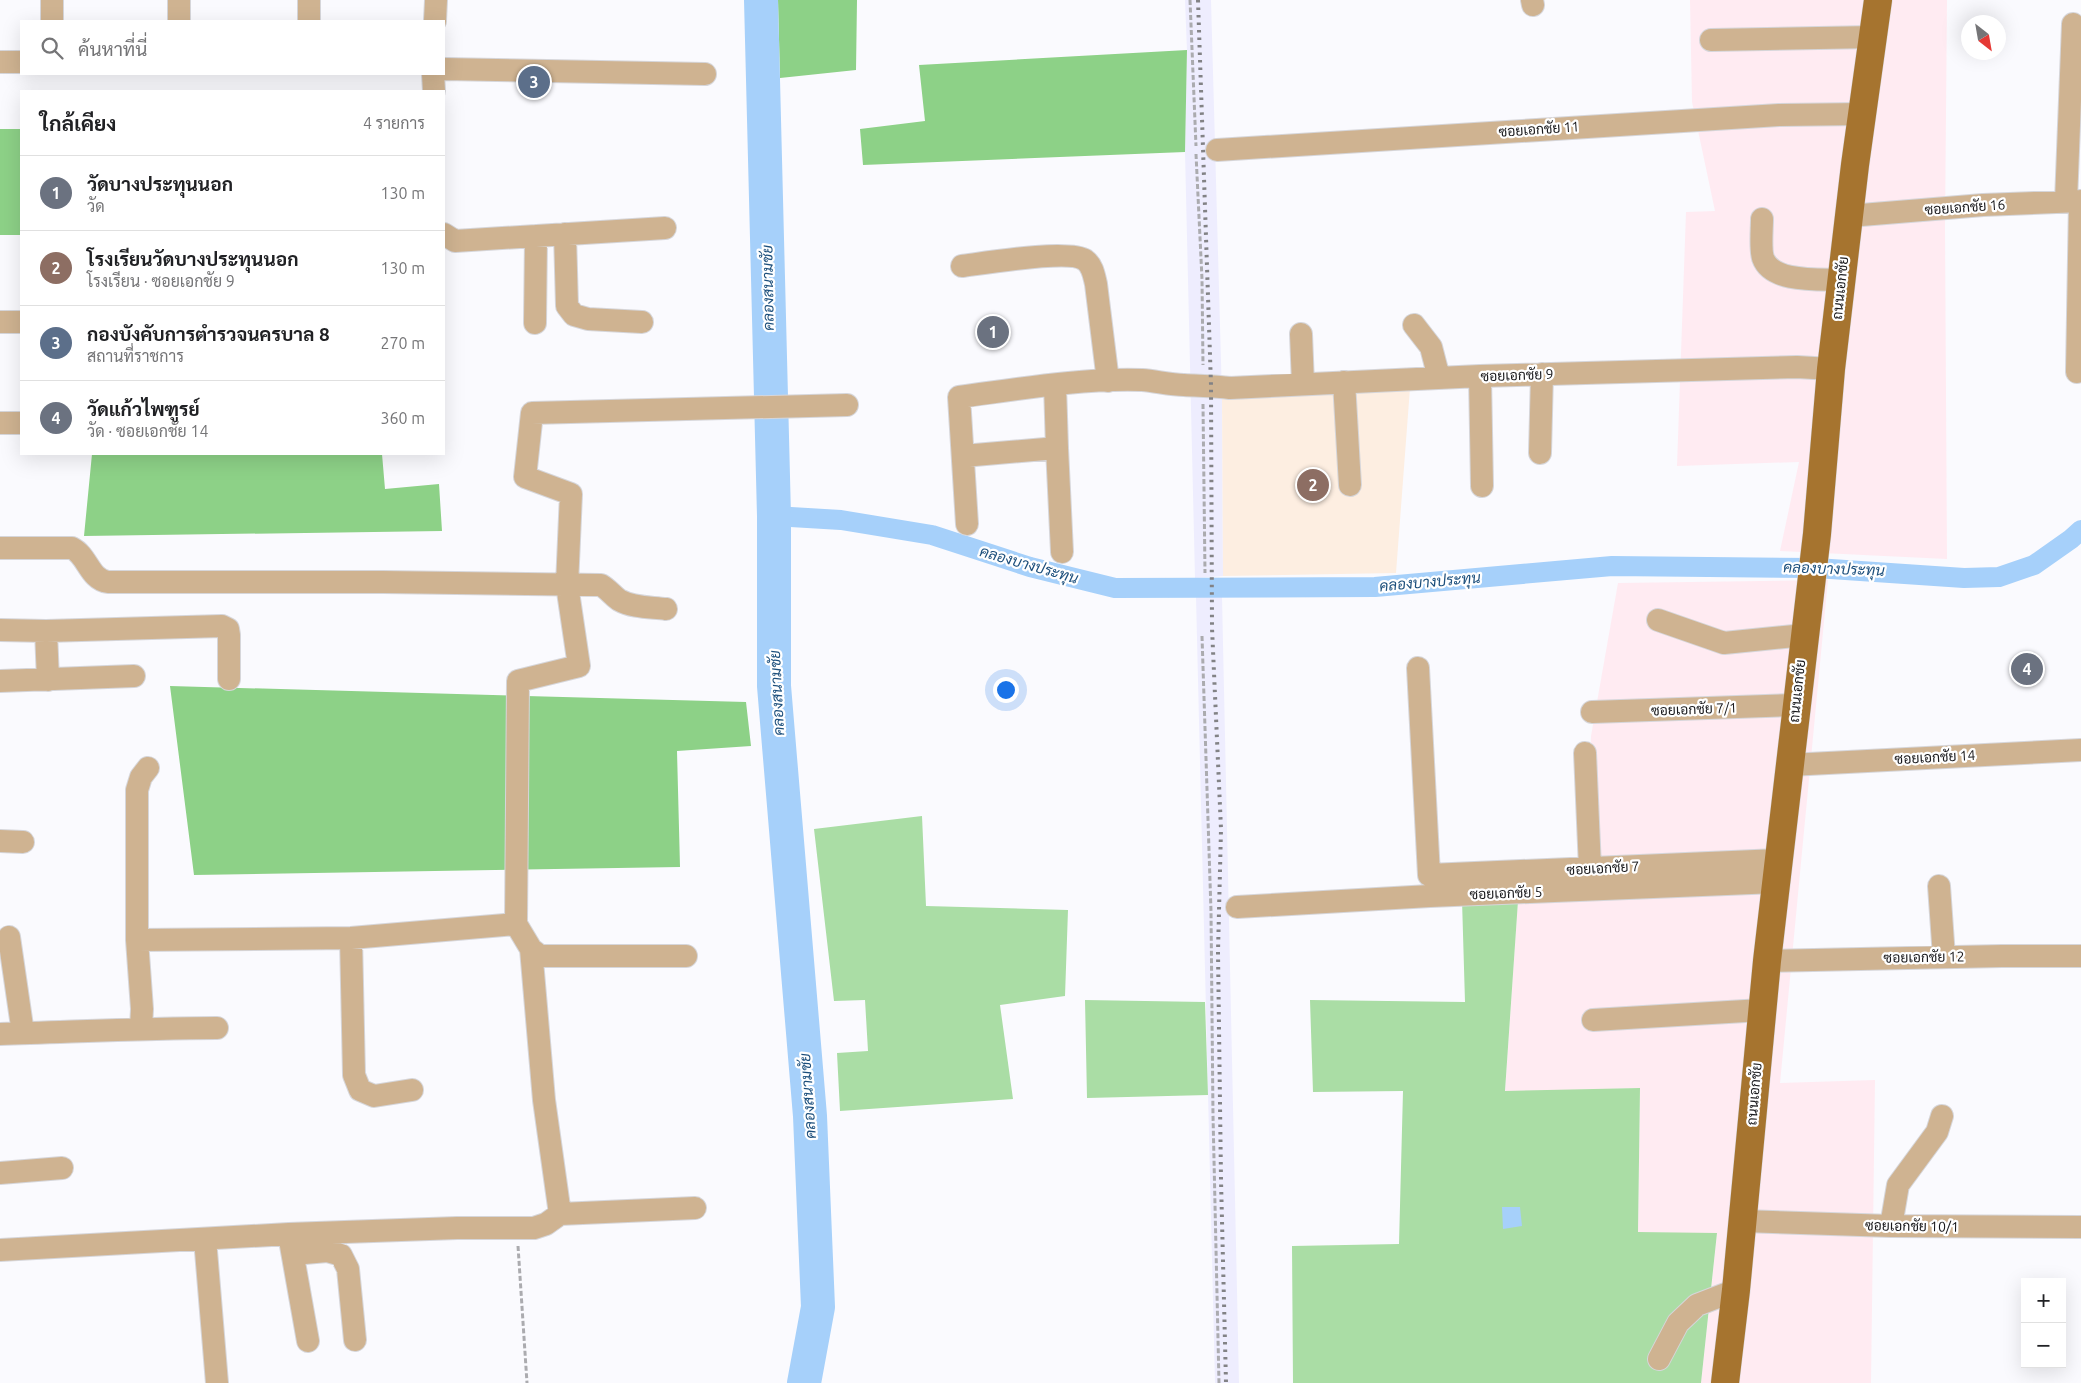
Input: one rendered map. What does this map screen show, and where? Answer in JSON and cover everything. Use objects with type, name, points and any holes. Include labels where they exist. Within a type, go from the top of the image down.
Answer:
[{"type":"main road","name":"ถนนเอกชัย","points":[[1725,1383],[1743,1220],[1767,961],[1817,534],[1831,369],[1878,0]]},
{"type":"street","points":[[52,0],[52,20]]},
{"type":"street","points":[[179,0],[180,20]]},
{"type":"street","points":[[309,0],[309,20]]},
{"type":"street","points":[[435,20],[436,0]]},
{"type":"street","points":[[2073,24],[2077,372]]},
{"type":"street","points":[[1711,40],[1873,37]]},
{"type":"street","points":[[0,62],[20,62]]},
{"type":"street","points":[[445,69],[705,74]]},
{"type":"street","points":[[433,75],[434,90]]},
{"type":"street","name":"ซอยเอกชัย 11","points":[[1217,150],[1770,115],[1862,114]]},
{"type":"street","name":"ซอยเอกชัย 16","points":[[1849,216],[1983,205],[2076,201]]},
{"type":"street","points":[[1762,219],[1762,258],[1770,270],[1791,277],[1841,280]]},
{"type":"street","points":[[445,236],[455,241],[665,228]]},
{"type":"street","points":[[565,234],[567,306],[574,315],[588,319],[642,322]]},
{"type":"street","points":[[535,323],[536,236]]},
{"type":"street","points":[[962,266],[1048,257],[1077,256],[1087,261],[1093,270],[1096,284],[1108,381]]},
{"type":"street","points":[[0,322],[20,322]]},
{"type":"street","points":[[1414,325],[1431,347],[1439,378]]},
{"type":"street","points":[[1301,334],[1303,384]]},
{"type":"street","name":"ซอยเอกชัย 9","points":[[963,456],[959,397],[1055,385],[1143,380],[1230,388],[1542,374],[1798,367],[1831,369]]},
{"type":"street","points":[[1540,453],[1542,374]]},
{"type":"street","points":[[1480,376],[1482,486]]},
{"type":"street","points":[[1344,382],[1350,485]]},
{"type":"street","points":[[1055,385],[1062,552]]},
{"type":"street","points":[[686,956],[540,956],[531,949],[516,924],[518,681],[579,666],[567,585],[572,494],[525,477],[532,413],[848,405]]},
{"type":"street","points":[[0,423],[20,424]]},
{"type":"street","points":[[967,524],[963,456],[1057,448]]},
{"type":"street","points":[[0,548],[72,548],[79,552],[87,566],[101,581],[108,582],[363,582],[601,585],[618,599],[631,605],[666,609]]},
{"type":"street","points":[[1658,620],[1724,643],[1804,635]]},
{"type":"street","points":[[0,630],[46,631],[222,626],[228,629],[229,635],[229,679]]},
{"type":"street","points":[[46,631],[48,680]]},
{"type":"street","name":"ซอยเอกชัย 7","points":[[1418,668],[1428,875],[1590,868],[1777,871]]},
{"type":"street","points":[[0,681],[134,676]]},
{"type":"street","name":"ซอยเอกชัย 7/1","points":[[1592,712],[1796,705]]},
{"type":"street","name":"ซอยเอกชัย 14","points":[[1789,765],[2081,750]]},
{"type":"street","points":[[1585,754],[1590,868]]},
{"type":"street","points":[[140,1028],[142,1009],[137,940],[137,790],[141,777],[148,768]]},
{"type":"street","points":[[0,841],[23,842]]},
{"type":"street","name":"ซอยเอกชัย 5","points":[[1237,908],[1440,896],[1777,871]]},
{"type":"street","points":[[1939,886],[1944,957]]},
{"type":"street","points":[[137,940],[351,938],[516,924]]},
{"type":"street","points":[[9,937],[23,1033]]},
{"type":"street","points":[[351,938],[354,1075],[360,1090],[374,1096],[412,1090]]},
{"type":"street","points":[[531,949],[544,1100],[560,1214]]},
{"type":"street","name":"ซอยเอกชัย 12","points":[[1767,961],[2081,956]]},
{"type":"street","points":[[1593,1020],[1762,1010]]},
{"type":"street","points":[[0,1034],[91,1032],[140,1028],[217,1028]]},
{"type":"street","points":[[1891,1226],[1898,1184],[1937,1132],[1942,1116]]},
{"type":"street","points":[[0,1173],[62,1168]]},
{"type":"street","points":[[291,1244],[457,1228],[534,1228],[546,1224],[560,1214],[695,1208]]},
{"type":"street","name":"ซอยเอกชัย 10/1","points":[[1743,1220],[1891,1226],[2081,1228]]},
{"type":"street","points":[[205,1239],[217,1383]]},
{"type":"street","points":[[0,1250],[205,1239],[291,1244],[327,1251],[341,1255],[348,1269],[355,1340]]},
{"type":"street","points":[[291,1244],[308,1341]]},
{"type":"street","points":[[1659,1359],[1678,1323],[1697,1305],[1736,1290]]},
{"type":"path","points":[[1190,0],[1202,279],[1205,574]]},
{"type":"path","points":[[1202,636],[1212,911],[1213,1115],[1219,1383]]},
{"type":"path","points":[[517,1229],[528,1383]]},
{"type":"shaded area","points":[[1185,0],[1211,0],[1222,397],[1223,576],[1195,578],[1185,152],[1187,51]]},
{"type":"shaded area","points":[[1690,0],[1947,0],[1945,227],[1947,559],[1780,551],[1799,462],[1677,466],[1686,212],[1715,211],[1692,102]]},
{"type":"shaded area","points":[[1410,388],[1396,573],[1223,576],[1222,397]]},
{"type":"shaded area","points":[[1828,580],[1780,1083],[1875,1080],[1871,1383],[1701,1383],[1717,1234],[1638,1232],[1640,1088],[1505,1092],[1518,901],[1585,897],[1591,736],[1618,583]]},
{"type":"shaded area","points":[[1196,597],[1222,597],[1239,1383],[1215,1383]]},
{"type":"green space","points":[[778,0],[857,0],[856,70],[780,78]]},
{"type":"green space","points":[[1187,50],[1185,152],[863,165],[860,129],[925,121],[919,65]]},
{"type":"green space","points":[[0,129],[20,129],[20,235],[0,235]]},
{"type":"green space","points":[[92,455],[382,455],[385,489],[439,484],[442,531],[84,536]]},
{"type":"green space","points":[[170,686],[746,702],[751,746],[677,751],[680,867],[194,875]]},
{"type":"green space","points":[[922,816],[926,906],[1068,910],[1065,996],[1000,1005],[1013,1099],[840,1111],[837,1053],[868,1051],[865,1000],[834,1001],[814,829]]},
{"type":"green space","points":[[1462,900],[1518,901],[1505,1091],[1640,1088],[1638,1232],[1717,1233],[1701,1383],[1293,1383],[1292,1246],[1399,1244],[1403,1091],[1313,1092],[1310,1000],[1465,1002]]},
{"type":"green space","points":[[1085,1000],[1205,1002],[1208,1095],[1087,1098]]},
{"type":"water","points":[[1502,1207],[1520,1207],[1522,1226],[1503,1229]]},
{"type":"waterway","name":"คลองสนามชัย","points":[[761,0],[774,516],[774,686],[810,1116],[818,1307],[804,1383]]},
{"type":"waterway","name":"คลองบางประทุน","points":[[774,516],[841,520],[932,535],[1030,567],[1115,588],[1375,587],[1612,566],[1816,568],[1964,578],[1999,577],[2034,565],[2081,530]]},
{"type":"railway","points":[[1198,0],[1211,385],[1212,628],[1221,829],[1218,952],[1226,1383]]},
{"type":"place","name":"กองบังคับการตำรวจนครบาล 8","points":[[534,82]]},
{"type":"place","name":"วัดบางประทุนนอก","points":[[993,332]]},
{"type":"place","name":"โรงเรียนวัดบางประทุนนอก","points":[[1313,485]]},
{"type":"place","name":"วัดแก้วไพฑูรย์","points":[[2027,669]]}]
